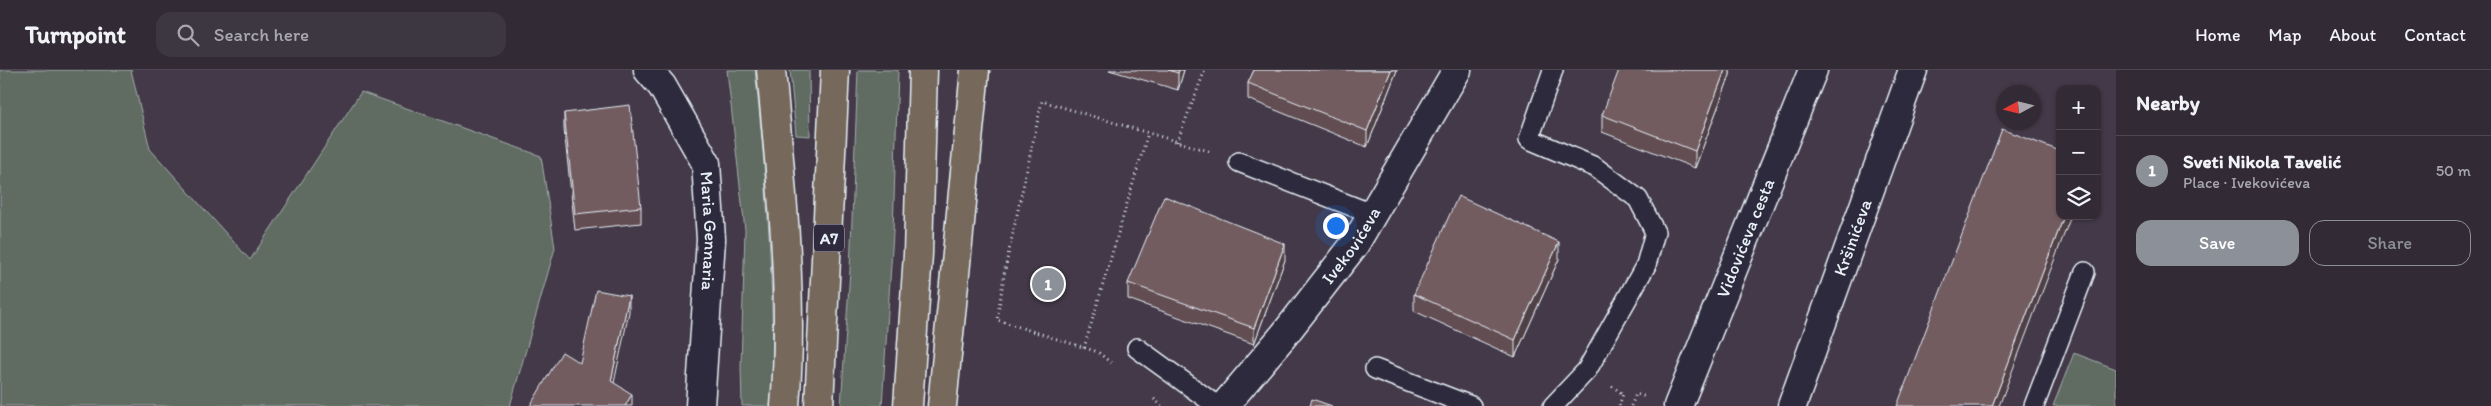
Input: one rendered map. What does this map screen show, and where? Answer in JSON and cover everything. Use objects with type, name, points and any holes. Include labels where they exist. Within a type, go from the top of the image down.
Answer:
[{"type":"highway","points":[[770,70],[786,251],[787,355],[785,406]]},
{"type":"highway","name":"A7","points":[[819,406],[827,270],[835,70]]},
{"type":"highway","points":[[908,406],[918,254],[923,70]]},
{"type":"highway","points":[[942,406],[975,70]]},
{"type":"street","name":"Maria Gennaria","points":[[648,70],[662,86],[706,163],[711,239],[700,406]]},
{"type":"street","name":"Ivekovićeva","points":[[1224,406],[1284,335],[1355,244],[1457,70]]},
{"type":"street","name":"Vidovićeva cesta","points":[[1666,403],[1813,70]]},
{"type":"street","name":"Kršinićeva","points":[[1792,406],[1913,70]]},
{"type":"lane","points":[[1553,70],[1529,139],[1595,167],[1638,199],[1656,232],[1646,264],[1587,370],[1553,406]]},
{"type":"lane","points":[[1238,162],[1372,214]]},
{"type":"lane","points":[[2034,406],[2085,272]]},
{"type":"lane","points":[[1137,348],[1217,406]]},
{"type":"lane","points":[[1375,369],[1471,406]]},
{"type":"path","points":[[1177,142],[1205,70]]},
{"type":"path","points":[[1113,364],[1098,352],[997,320],[1005,269],[1042,101],[1218,154]]},
{"type":"path","points":[[1084,348],[1148,133]]},
{"type":"path","points":[[1148,394],[1162,406]]},
{"type":"path","points":[[1631,406],[1636,394],[1666,403]]},
{"type":"shaded area","points":[[0,70],[131,70],[150,149],[250,260],[361,92],[541,156],[555,248],[510,406],[0,406]]},
{"type":"shaded area","points":[[727,70],[755,70],[769,238],[773,364],[772,406],[742,406],[741,366],[745,230]]},
{"type":"shaded area","points":[[790,70],[809,70],[810,136],[796,135]]},
{"type":"shaded area","points":[[858,70],[898,70],[893,233],[882,406],[841,406],[850,270]]},
{"type":"shaded area","points":[[2074,353],[2116,369],[2116,406],[2053,406]]},
{"type":"building","points":[[1168,70],[1179,70],[1178,73]]},
{"type":"building","points":[[1254,70],[1391,70],[1367,131],[1248,83]]},
{"type":"building","points":[[1619,70],[1725,70],[1695,151],[1602,115]]},
{"type":"building","points":[[630,105],[641,207],[575,214],[564,113]]},
{"type":"building","points":[[2002,130],[2056,149],[2056,220],[2062,220],[1992,406],[1897,406]]},
{"type":"building","points":[[1164,196],[1285,244],[1254,328],[1128,283]]},
{"type":"building","points":[[1458,196],[1559,242],[1515,340],[1414,294]]},
{"type":"building","points":[[596,290],[629,296],[611,381],[632,394],[625,406],[530,406],[562,352],[580,363]]},
{"type":"building","points":[[1312,399],[1332,406],[1310,406]]},
{"type":"place","name":"Sveti Nikola Tavelić","points":[[1048,284]]}]
